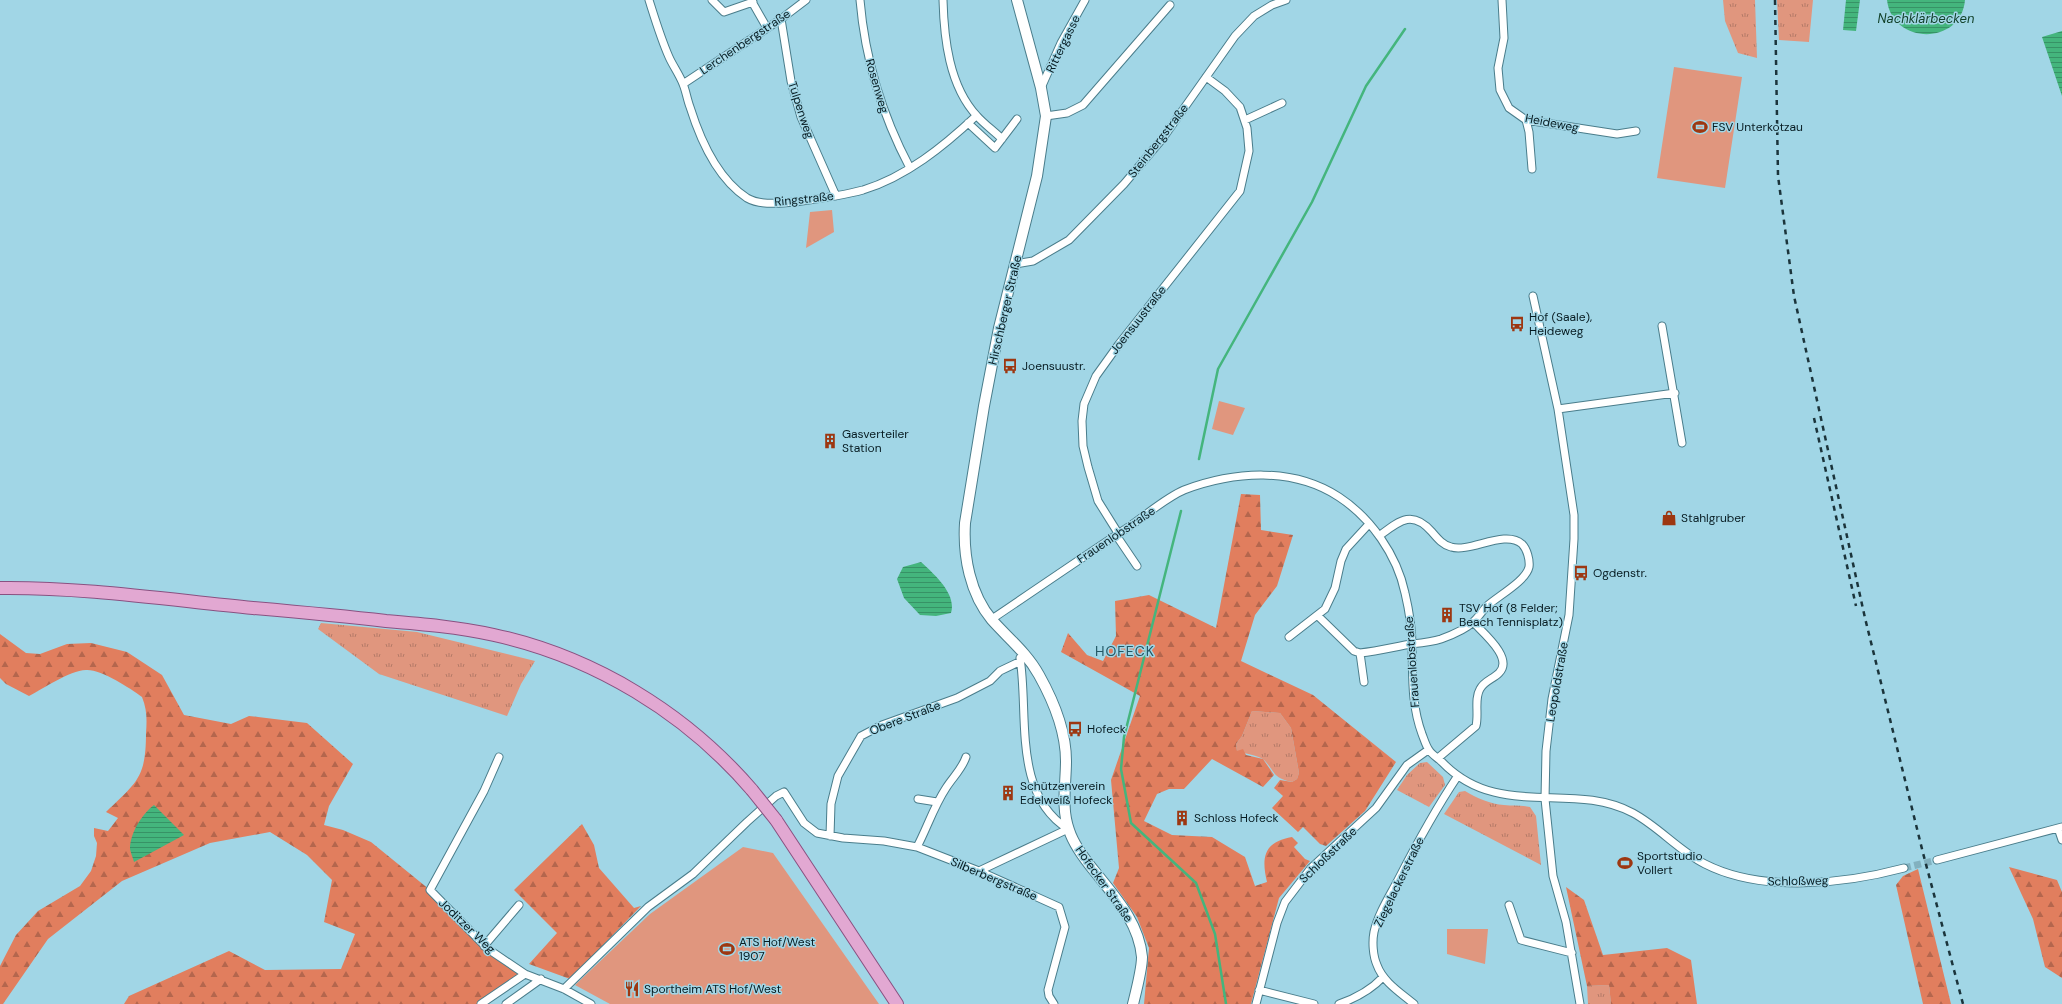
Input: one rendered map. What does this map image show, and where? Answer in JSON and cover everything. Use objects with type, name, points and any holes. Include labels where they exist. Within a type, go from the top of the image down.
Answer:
[{"type":"main road","name":"Hirschberger Straße","points":[[992,619],[980,603],[969,574],[963,542],[965,523],[984,406],[1015,264],[1037,176],[1046,116],[1042,85],[1017,0]]},
{"type":"main road","points":[[0,588],[106,594],[451,627],[514,640],[583,664],[649,700],[705,743],[738,773],[776,820],[897,1004]]},
{"type":"main road","name":"Hofecker Straße","points":[[992,619],[1018,646],[1039,674],[1059,719],[1066,759],[1064,807],[1068,829],[1086,861],[1128,915],[1139,938],[1142,958],[1133,1004]]},
{"type":"street","name":"Ringstraße","points":[[648,0],[669,57],[684,84],[690,107],[701,136],[716,164],[731,183],[748,198],[758,202],[773,204],[836,196],[864,190],[910,168],[931,154],[976,116]]},
{"type":"street","points":[[712,0],[724,12],[752,1],[767,28]]},
{"type":"street","name":"Lerchenbergstraße","points":[[684,84],[781,19],[806,0]]},
{"type":"street","name":"Rosenweg","points":[[860,0],[868,54],[883,112],[910,168]]},
{"type":"street","points":[[943,0],[944,33],[957,83],[976,116],[1002,139]]},
{"type":"street","name":"Rittergasse","points":[[1042,85],[1061,43],[1085,0]]},
{"type":"street","name":"Steinbergstraße","points":[[1015,264],[1034,261],[1069,240],[1124,184],[1163,138],[1235,36],[1254,16],[1272,5],[1286,0]]},
{"type":"street","name":"Heideweg","points":[[1502,0],[1504,38],[1498,68],[1500,90],[1510,108],[1526,120],[1617,134],[1636,131]]},
{"type":"street","points":[[1046,116],[1066,113],[1083,104],[1170,5]]},
{"type":"street","name":"Tulpenweg","points":[[781,19],[791,81],[801,117],[836,196]]},
{"type":"street","name":"Joensuustraße","points":[[1137,566],[1098,501],[1083,446],[1082,421],[1084,404],[1096,376],[1119,344],[1240,191],[1249,151],[1245,120],[1240,107],[1225,91],[1206,77]]},
{"type":"street","points":[[1245,120],[1282,103]]},
{"type":"street","points":[[968,123],[995,148],[1017,119]]},
{"type":"street","points":[[1526,120],[1529,132],[1532,169]]},
{"type":"street","name":"Leopoldstraße","points":[[1533,296],[1558,409],[1569,476],[1574,539],[1569,615],[1552,700],[1546,745],[1545,799],[1553,876],[1566,922],[1580,1004]]},
{"type":"street","points":[[1662,326],[1675,393],[1682,443]]},
{"type":"street","points":[[1558,409],[1675,393]]},
{"type":"street","name":"Frauenlobstraße","points":[[992,619],[1182,491],[1212,482],[1248,475],[1274,475],[1303,480],[1327,489],[1351,505],[1379,536],[1393,559],[1404,590],[1412,644],[1414,706],[1428,750]]},
{"type":"street","points":[[1318,616],[1354,651],[1360,653],[1440,639],[1456,633],[1473,622],[1487,606],[1523,578],[1529,568],[1529,559],[1522,545],[1508,540],[1460,548],[1451,547],[1443,543],[1423,522],[1418,519],[1404,521],[1393,525],[1379,536]]},
{"type":"street","points":[[1289,637],[1318,616],[1331,600],[1336,588],[1341,561],[1346,549],[1369,524]]},
{"type":"street","points":[[1438,758],[1476,726],[1478,694],[1480,688],[1502,668],[1504,662],[1499,651],[1473,622]]},
{"type":"street","points":[[1018,646],[1024,679],[1023,720],[1032,779],[1048,811],[1057,822],[1068,829]]},
{"type":"street","points":[[1360,653],[1364,682]]},
{"type":"street","name":"Obere Straße","points":[[830,836],[831,804],[838,776],[861,736],[882,725],[957,698],[990,681],[1000,671],[1021,661]]},
{"type":"street","points":[[1428,750],[1457,777],[1479,788],[1508,796],[1545,799]]},
{"type":"street","name":"Schloßstraße","points":[[1256,1004],[1277,923],[1285,902],[1311,868],[1376,808],[1407,765],[1428,750]]},
{"type":"street","name":"Joditzer Weg","points":[[499,757],[484,791],[430,890],[484,946],[525,974],[564,989],[590,1004]]},
{"type":"street","points":[[917,847],[937,802],[953,777],[962,768],[966,757]]},
{"type":"street","name":"Ziegelackerstraße","points":[[1414,1004],[1383,977],[1377,966],[1374,953],[1374,933],[1382,912],[1433,813],[1457,777]]},
{"type":"street","name":"Silberbergstraße","points":[[564,989],[648,908],[704,865],[747,822],[784,792],[804,823],[809,828],[830,836],[884,841],[917,847],[979,871],[1059,907],[1064,927],[1048,990],[1049,996],[1054,1004]]},
{"type":"street","points":[[918,799],[937,802]]},
{"type":"street","name":"Schloßweg","points":[[1545,799],[1603,802],[1632,812],[1704,864],[1730,874],[1770,883],[1813,883],[1887,873],[1904,868]]},
{"type":"street","points":[[1937,860],[2060,828],[2062,840]]},
{"type":"street","points":[[979,871],[1068,829]]},
{"type":"street","points":[[484,946],[519,905]]},
{"type":"street","points":[[1509,905],[1521,940],[1572,953]]},
{"type":"street","points":[[481,1004],[525,974]]},
{"type":"street","points":[[1339,1004],[1351,1000],[1375,986],[1383,977]]},
{"type":"street","points":[[506,1004],[541,979]]},
{"type":"street","points":[[1259,990],[1314,1004]]},
{"type":"green space","points":[[1723,0],[1755,0],[1757,58],[1738,53],[1725,21]]},
{"type":"green space","points":[[1777,0],[1813,0],[1809,42],[1779,40]]},
{"type":"green space","name":"FSV Unterkotzau","points":[[1674,67],[1742,77],[1725,188],[1657,178]]},
{"type":"green space","points":[[832,210],[834,232],[806,248],[810,212]]},
{"type":"green space","points":[[1219,401],[1245,408],[1233,435],[1212,429]]},
{"type":"green space","points":[[1241,494],[1260,495],[1261,530],[1293,535],[1277,586],[1255,615],[1241,661],[1313,695],[1396,762],[1365,811],[1326,846],[1320,844],[1303,827],[1298,832],[1272,808],[1283,796],[1274,788],[1280,780],[1292,782],[1297,779],[1299,773],[1291,728],[1280,713],[1252,711],[1242,736],[1236,744],[1237,751],[1243,749],[1246,755],[1263,759],[1274,775],[1263,787],[1212,759],[1184,789],[1169,789],[1157,794],[1144,821],[1172,835],[1212,837],[1245,857],[1255,886],[1267,882],[1264,865],[1267,852],[1270,847],[1283,839],[1292,837],[1298,843],[1294,847],[1305,859],[1310,861],[1279,898],[1251,1004],[1144,1004],[1149,948],[1137,917],[1113,883],[1119,868],[1111,780],[1140,696],[1061,652],[1068,633],[1087,655],[1103,661],[1116,636],[1115,601],[1149,595],[1216,628]]},
{"type":"green space","points":[[321,623],[417,632],[535,661],[521,684],[507,716],[379,674],[318,629]]},
{"type":"green space","points":[[0,634],[26,653],[40,654],[67,644],[91,643],[127,652],[162,675],[184,715],[231,724],[249,716],[307,723],[353,764],[329,806],[324,825],[343,830],[371,842],[430,890],[484,946],[525,974],[481,1004],[124,1004],[129,996],[229,951],[265,970],[341,969],[355,934],[324,922],[332,880],[307,855],[270,832],[210,843],[122,881],[48,939],[3,1004],[0,1004],[0,966],[16,935],[38,911],[80,886],[91,871],[96,856],[97,843],[94,836],[94,828],[108,831],[118,818],[106,812],[132,786],[142,770],[146,748],[146,710],[142,697],[130,689],[107,676],[86,670],[72,673],[29,696],[6,684],[0,678]]},
{"type":"green space","points":[[1252,711],[1280,713],[1291,728],[1299,773],[1297,779],[1292,782],[1281,779],[1262,758],[1237,751],[1236,744],[1242,736]]},
{"type":"green space","points":[[1427,762],[1443,777],[1445,785],[1429,807],[1397,790],[1407,775],[1420,763]]},
{"type":"green space","points":[[1465,791],[1489,802],[1530,807],[1536,816],[1541,865],[1444,814],[1459,792]]},
{"type":"green space","points":[[582,824],[594,845],[599,868],[634,908],[641,906],[570,979],[529,964],[557,933],[514,890]]},
{"type":"green space","name":"ATS Hof/West 1907","points":[[743,847],[773,853],[879,1004],[610,1004],[575,985],[650,914]]},
{"type":"green space","points":[[2009,867],[2057,880],[2062,892],[2062,978],[2045,967],[2033,919]]},
{"type":"green space","points":[[1918,869],[1951,1004],[1923,1004],[1896,885],[1903,876]]},
{"type":"green space","points":[[1566,887],[1584,900],[1603,955],[1667,948],[1691,960],[1697,1004],[1611,1004],[1609,985],[1587,986]]},
{"type":"green space","points":[[1447,929],[1488,929],[1485,964],[1447,954]]},
{"type":"green space","points":[[1609,985],[1611,1004],[1588,1004],[1587,986]]},
{"type":"water","points":[[1846,0],[1860,0],[1856,31],[1843,30]]},
{"type":"water","name":"Nachklärbecken","points":[[1887,0],[1965,0],[1961,15],[1952,26],[1940,32],[1926,34],[1913,32],[1901,25],[1892,15]]},
{"type":"water","points":[[2062,31],[2062,96],[2042,37]]},
{"type":"water","points":[[921,562],[938,578],[948,592],[952,606],[951,613],[936,616],[920,615],[904,598],[897,579],[903,567]]},
{"type":"water","points":[[154,805],[184,835],[134,862],[130,849],[134,830],[145,813]]},
{"type":"waterway","points":[[1199,459],[1218,369],[1312,202],[1366,86],[1405,29]]},
{"type":"waterway","points":[[1181,511],[1124,737],[1121,769],[1131,823],[1196,883],[1215,934],[1226,1004]]},
{"type":"tunnel","points":[[1904,868],[1937,860]]},
{"type":"railway","points":[[1775,0],[1778,176],[1794,296],[1865,618],[1923,853],[1963,1004]]},
{"type":"railway","points":[[1814,418],[1856,606]]},
{"type":"place","name":"FSV Unterkotzau","points":[[1700,127]]},
{"type":"place","name":"Hof (Saale), Heideweg","points":[[1517,324]]},
{"type":"place","name":"Joensuustr.","points":[[1010,366]]},
{"type":"place","name":"Gasverteiler Station","points":[[830,441]]},
{"type":"place","name":"Stahlgruber","points":[[1669,518]]},
{"type":"place","name":"Ogdenstr.","points":[[1581,573]]},
{"type":"place","name":"TSV Hof (8 Felder; Beach Tennisplatz)","points":[[1447,615]]},
{"type":"place","name":"Hofeck","points":[[1075,729]]},
{"type":"place","name":"Schützenverein Edelweiß Hofeck","points":[[1008,793]]},
{"type":"place","name":"Schloss Hofeck","points":[[1182,818]]},
{"type":"place","name":"Sportstudio Vollert","points":[[1625,863]]},
{"type":"place","name":"ATS Hof/West 1907","points":[[727,949]]},
{"type":"place","name":"Sportheim ATS Hof/West","points":[[632,989]]},
{"type":"district","name":"HOFECK","points":[[1125,651]]}]
